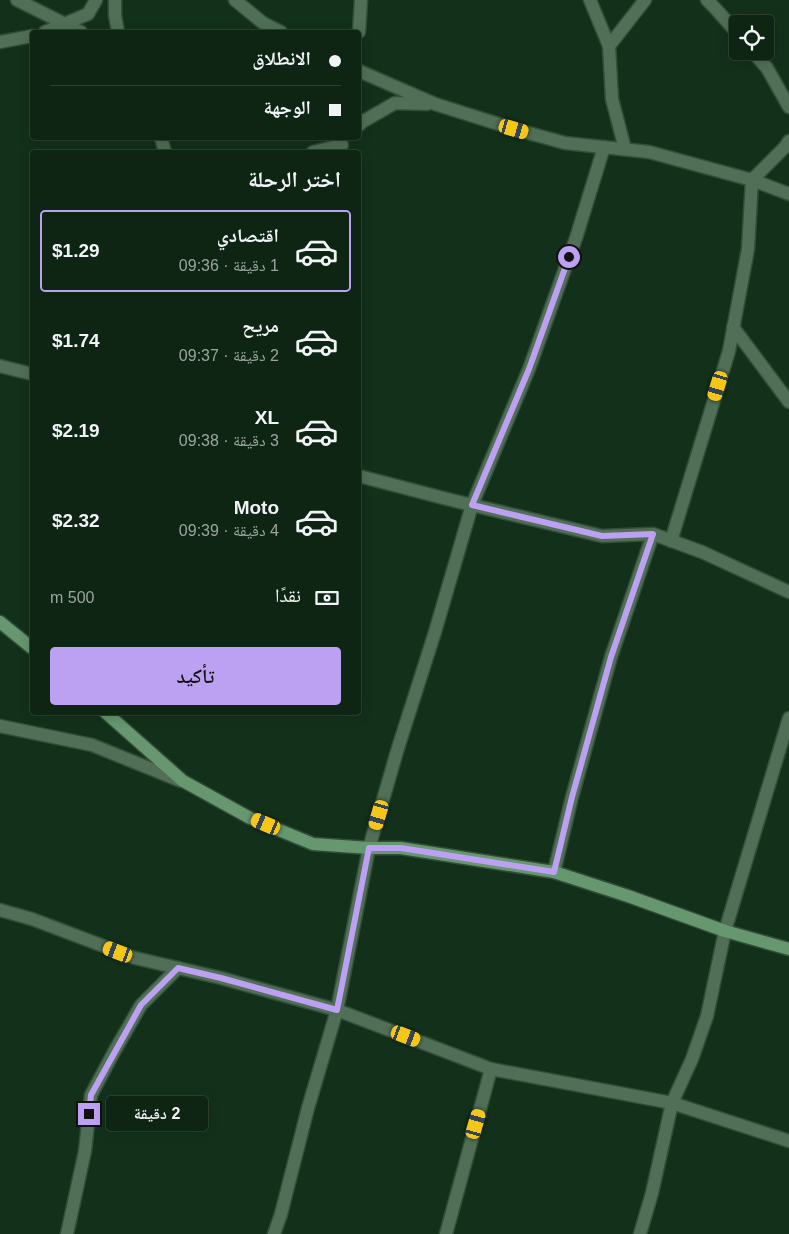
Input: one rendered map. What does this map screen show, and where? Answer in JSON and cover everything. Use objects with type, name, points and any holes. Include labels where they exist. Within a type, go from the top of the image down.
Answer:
[{"type":"street","points":[[18,0],[77,30]]},
{"type":"street","points":[[50,30],[88,14],[96,0]]},
{"type":"street","points":[[115,0],[118,30]]},
{"type":"street","points":[[235,0],[263,23],[277,30]]},
{"type":"street","points":[[359,30],[361,0]]},
{"type":"street","points":[[590,0],[610,46],[612,99],[625,150]]},
{"type":"street","points":[[610,46],[645,0]]},
{"type":"street","points":[[707,0],[729,24]]},
{"type":"street","points":[[0,42],[30,36]]},
{"type":"street","points":[[760,60],[767,68],[789,107]]},
{"type":"street","points":[[361,73],[435,104],[514,129],[564,143],[649,152],[752,180],[789,194]]},
{"type":"street","points":[[361,123],[395,103],[435,104]]},
{"type":"street","points":[[671,541],[729,351],[748,249],[752,180],[785,147],[789,140]]},
{"type":"street","points":[[322,150],[343,145]]},
{"type":"street","points":[[274,1234],[337,1010],[369,848],[398,748],[435,632],[472,505],[529,369],[576,238],[604,147]]},
{"type":"street","points":[[733,327],[789,402]]},
{"type":"street","points":[[0,366],[30,374]]},
{"type":"street","points":[[361,477],[602,536],[653,534],[702,552],[789,592]]},
{"type":"street","points":[[554,872],[572,797],[611,657],[653,534]]},
{"type":"street","points":[[0,622],[30,646]]},
{"type":"street","points":[[108,715],[183,781]]},
{"type":"street","points":[[640,1234],[652,1193],[672,1103],[692,1059],[707,1016],[725,932],[789,718]]},
{"type":"street","points":[[0,726],[92,745],[183,781],[250,818],[313,844],[401,848],[554,872],[628,896],[725,932],[789,949]]},
{"type":"street","points":[[0,910],[32,919],[135,958],[221,978],[337,1010],[491,1069],[672,1103],[789,1141]]},
{"type":"street","points":[[67,1234],[86,1152],[91,1095],[141,1005],[178,968]]},
{"type":"street","points":[[446,1234],[491,1069]]},
{"type":"route","points":[[89,1114],[91,1095],[141,1005],[178,968],[337,1010],[369,848],[401,848],[554,872],[572,797],[611,657],[653,534],[602,536],[472,505],[529,369],[569,257]]}]
